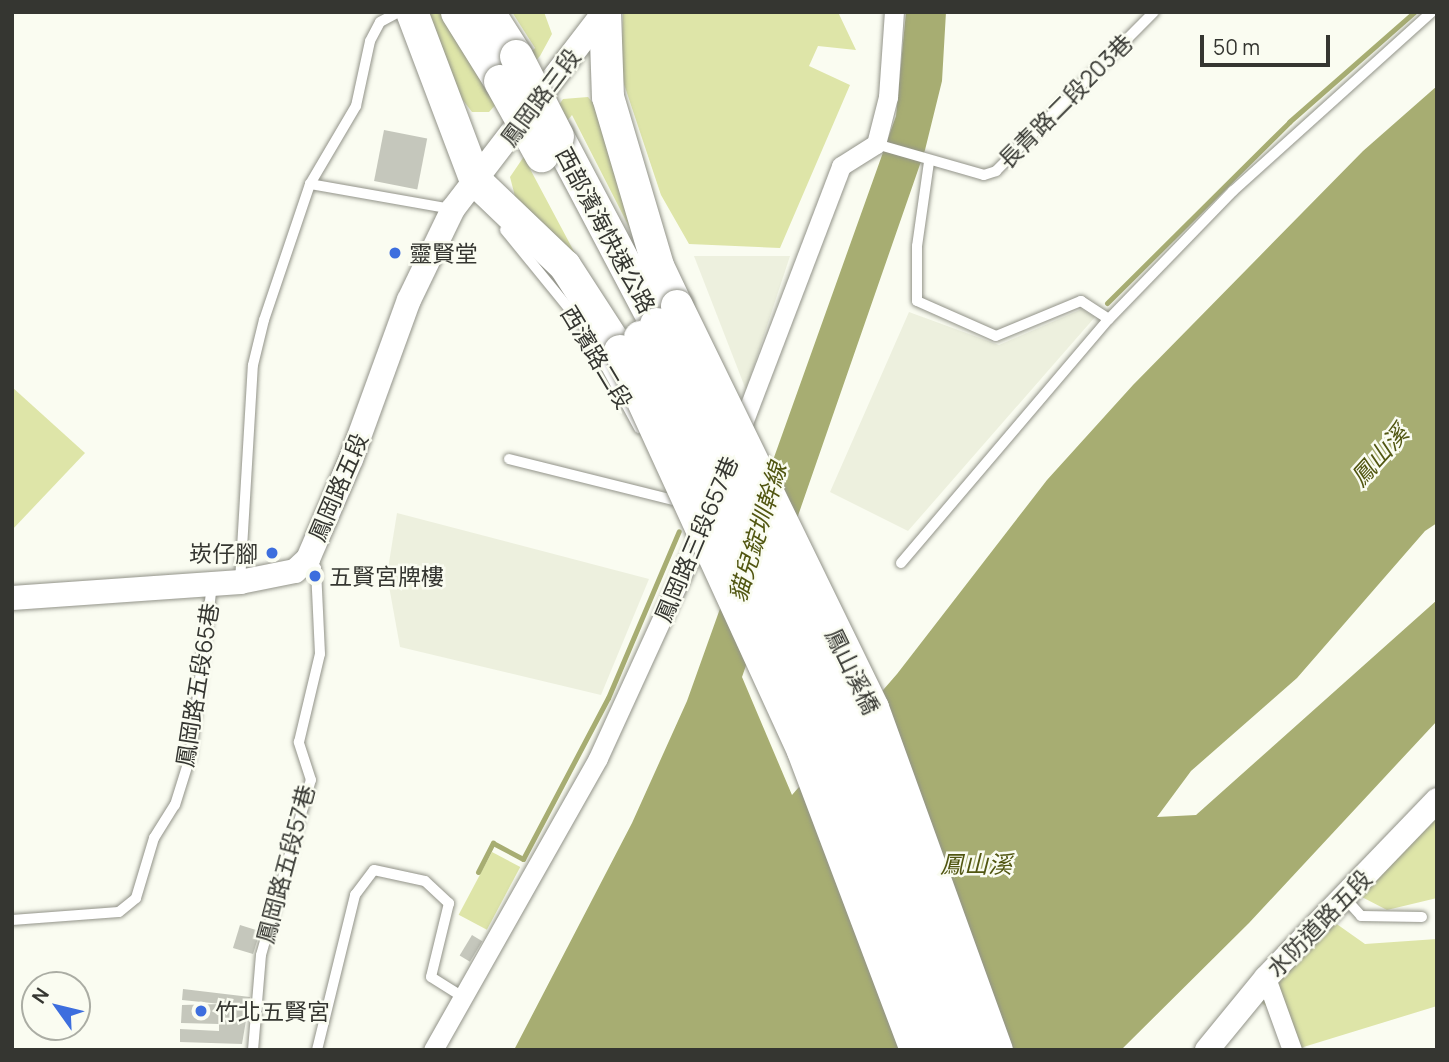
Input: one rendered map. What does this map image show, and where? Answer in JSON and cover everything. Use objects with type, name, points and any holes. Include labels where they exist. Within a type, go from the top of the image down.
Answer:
[{"type":"highway","points":[[457,12],[508,68]]},
{"type":"highway","points":[[488,12],[508,68]]},
{"type":"highway","name":"西部濱海快速公路","points":[[508,68],[648,330]]},
{"type":"highway","points":[[648,330],[823,733],[935,1050]]},
{"type":"highway","name":"鳳山溪橋","points":[[648,330],[688,379],[842,713],[968,1050]]},
{"type":"main road","name":"西濱路二段","points":[[412,12],[476,181],[565,266],[648,330]]},
{"type":"main road","points":[[605,12],[608,97],[658,266],[648,330],[916,1050]]},
{"type":"main road","name":"鳳山溪橋","points":[[648,330],[873,708],[997,1050]]},
{"type":"street","name":"鳳岡路三段","points":[[476,181],[605,12]]},
{"type":"street","points":[[876,144],[888,97],[894,12]]},
{"type":"street","name":"鳳岡路三段657巷","points":[[433,1050],[598,758],[696,546],[841,166],[876,144]]},
{"type":"street","name":"鳳岡路五段","points":[[12,598],[212,585],[295,571],[308,559],[351,459],[409,300],[453,209],[476,181]]},
{"type":"street","name":"水防道路五段","points":[[1207,1050],[1266,978],[1437,800]]},
{"type":"street","points":[[1266,978],[1292,1050]]},
{"type":"lane","points":[[240,582],[253,365],[290,232],[310,184],[356,106],[370,41],[380,22],[399,12]]},
{"type":"lane","name":"長青路二段203巷","points":[[876,144],[929,162],[984,175],[1007,165],[1154,12]]},
{"type":"lane","points":[[901,563],[1109,319],[1233,191],[1432,12]]},
{"type":"lane","points":[[929,162],[917,246],[917,301],[996,336],[1081,301],[1109,319]]},
{"type":"lane","name":"西濱路二段","points":[[476,181],[498,221],[585,328],[646,441]]},
{"type":"lane","points":[[310,184],[453,209]]},
{"type":"lane","points":[[509,459],[674,500]]},
{"type":"lane","points":[[668,488],[696,546]]},
{"type":"lane","name":"鳳岡路五段57巷","points":[[253,1050],[261,955],[311,780],[299,742],[320,654],[316,568],[308,559]]},
{"type":"lane","name":"鳳岡路五段65巷","points":[[12,920],[119,912],[136,898],[154,838],[175,805],[190,757],[212,585]]},
{"type":"lane","points":[[317,1050],[355,895],[374,870],[425,881],[449,903],[431,977],[463,997]]},
{"type":"lane","points":[[1344,897],[1361,916],[1422,917]]},
{"type":"shaded area","points":[[427,12],[441,12],[491,95],[535,48],[512,12],[544,12],[552,34],[540,56],[489,112],[472,112],[453,87]]},
{"type":"shaded area","points":[[623,12],[838,12],[856,50],[818,46],[809,66],[850,85],[780,248],[689,244],[661,195],[621,75]]},
{"type":"shaded area","points":[[588,97],[603,114],[646,260],[572,115],[529,167],[611,321],[517,204],[510,177],[563,99]]},
{"type":"shaded area","points":[[694,256],[790,256],[746,390]]},
{"type":"shaded area","points":[[1082,309],[1095,317],[908,531],[830,492],[909,312],[999,345]]},
{"type":"shaded area","points":[[12,387],[85,453],[12,530]]},
{"type":"shaded area","points":[[397,513],[649,579],[601,695],[400,647],[387,575]]},
{"type":"shaded area","points":[[1437,818],[1437,898],[1387,910],[1358,895]]},
{"type":"shaded area","points":[[492,852],[520,867],[487,930],[459,915]]},
{"type":"shaded area","points":[[1331,920],[1365,944],[1437,939],[1437,1006],[1297,1049],[1282,1017],[1256,999]]},
{"type":"water","name":"鳳山溪","points":[[906,12],[946,12],[942,81],[925,150],[742,677],[792,795],[897,674],[1047,480],[1133,385],[1363,151],[1437,86],[1437,523],[1425,531],[1297,678],[1191,771],[1157,817],[1196,815],[1437,600],[1437,721],[1249,923],[1121,1050],[514,1050],[632,823],[687,701],[896,116]]},
{"type":"building","points":[[384,130],[427,138],[417,189],[374,181]]},
{"type":"building","points":[[240,925],[260,931],[253,954],[233,948]]},
{"type":"building","points":[[472,935],[482,941],[470,962],[460,956]]},
{"type":"building","points":[[183,989],[250,997],[242,1044],[180,1042],[180,1029],[219,1031],[219,1024],[181,1023],[182,1005],[221,1004],[182,1000]]},
{"type":"waterway","points":[[1107,303],[1289,122],[1414,12]]},
{"type":"waterway","points":[[478,872],[493,843],[523,859],[608,698],[679,531]]},
{"type":"place","name":"靈賢堂","points":[[395,253]]},
{"type":"place","name":"崁仔腳","points":[[272,553]]},
{"type":"place","name":"五賢宮牌樓","points":[[315,576]]},
{"type":"place","name":"竹北五賢宮","points":[[201,1011]]},
{"type":"water label","name":"貓兒錠圳幹線","points":[[757,532]]}]
